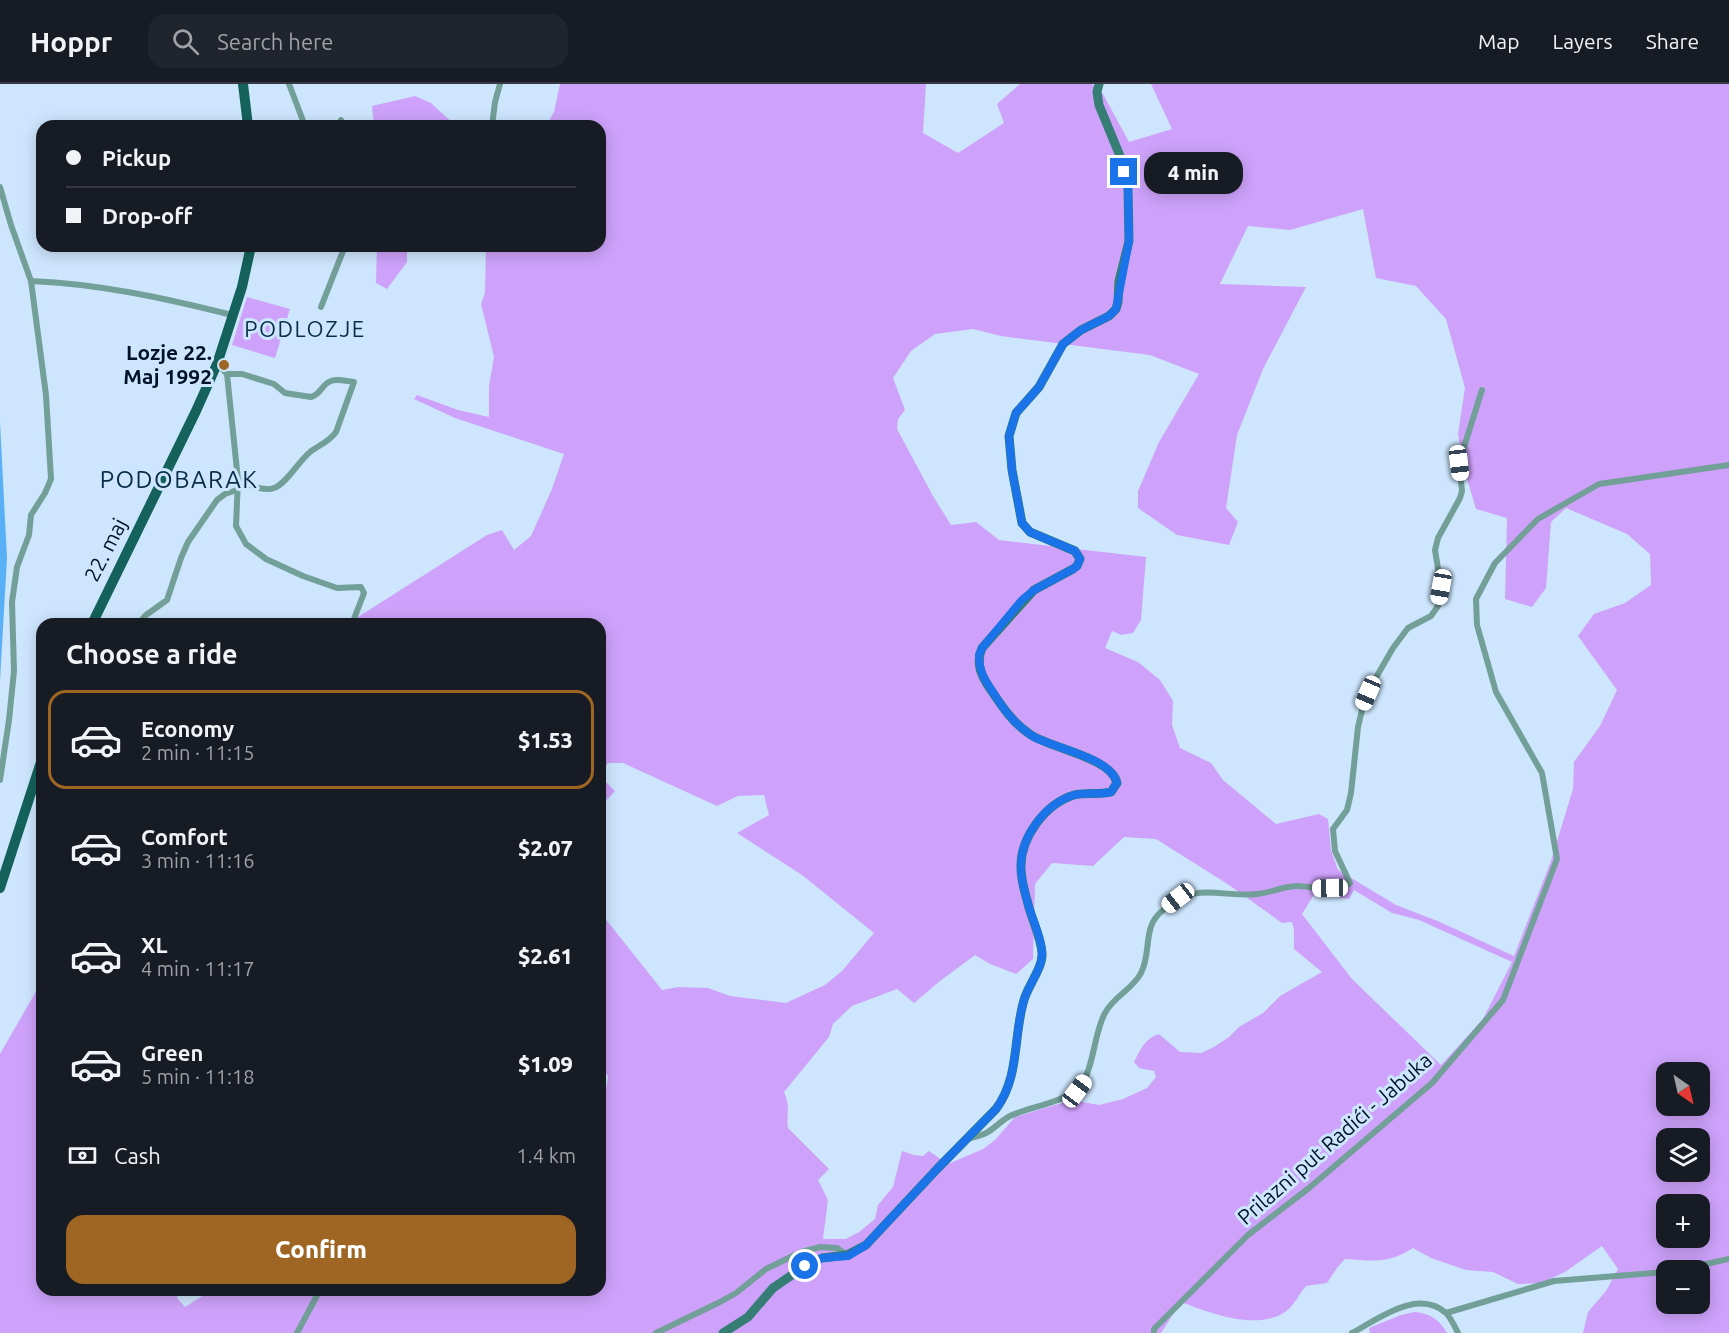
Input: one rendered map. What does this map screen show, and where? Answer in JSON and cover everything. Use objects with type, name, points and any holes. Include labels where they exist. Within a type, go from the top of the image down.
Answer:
[{"type":"main road","points":[[243,84],[247,120]]},
{"type":"main road","points":[[723,1333],[748,1317],[773,1288],[805,1266],[822,1258],[848,1256],[873,1240],[938,1168],[996,1109],[1007,1092],[1013,1072],[1019,1017],[1025,996],[1042,958],[1022,883],[1022,852],[1029,835],[1042,816],[1060,801],[1086,793],[1111,792],[1117,783],[1113,774],[1101,765],[1046,743],[1021,728],[1012,720],[982,677],[979,666],[979,655],[982,648],[1022,600],[1034,590],[1073,569],[1080,559],[1075,551],[1030,532],[1022,523],[1012,470],[1009,436],[1016,413],[1039,387],[1063,344],[1081,330],[1109,316],[1116,309],[1118,302],[1119,281],[1129,241],[1128,189],[1120,156],[1099,105],[1097,92],[1099,84]]},
{"type":"main road","name":"22. maj","points":[[95,618],[217,364],[242,287],[250,252]]},
{"type":"main road","points":[[0,888],[36,777]]},
{"type":"street","points":[[289,84],[303,120]]},
{"type":"street","points":[[493,120],[500,84]]},
{"type":"street","points":[[0,187],[31,281],[46,395],[51,479],[31,515],[29,535],[17,567],[12,602],[13,681],[0,780]]},
{"type":"street","points":[[321,307],[343,252]]},
{"type":"street","points":[[31,281],[140,292],[232,315]]},
{"type":"street","points":[[217,364],[227,374],[238,480],[236,526],[246,544],[278,566],[337,588],[359,586],[364,590],[354,618]]},
{"type":"street","points":[[227,374],[242,374],[274,384],[285,393],[311,397],[316,396],[327,382],[337,380],[354,382],[336,432],[331,438],[308,453],[280,484],[272,489],[264,489],[238,480]]},
{"type":"street","points":[[966,1139],[988,1131],[1009,1116],[1065,1098],[1077,1091],[1085,1080],[1097,1032],[1105,1012],[1141,973],[1147,957],[1148,932],[1153,920],[1178,898],[1191,893],[1257,894],[1297,886],[1330,888],[1350,883],[1335,851],[1333,829],[1347,810],[1352,793],[1358,727],[1363,706],[1393,648],[1408,628],[1431,616],[1438,606],[1441,587],[1435,550],[1438,538],[1460,498],[1462,491],[1459,463],[1482,390]]},
{"type":"street","name":"Prilazni put Radići - Jabuka","points":[[1154,1333],[1154,1329],[1197,1284],[1248,1235],[1309,1188],[1432,1083],[1503,1000],[1557,859],[1542,773],[1497,692],[1477,625],[1476,599],[1495,563],[1538,519],[1599,484],[1729,465]]},
{"type":"street","points":[[143,618],[167,600],[188,542],[218,500],[225,494],[237,490]]},
{"type":"street","points":[[656,1333],[720,1302],[736,1293],[766,1269],[801,1252],[820,1247],[837,1248],[848,1256]]},
{"type":"street","points":[[1710,1263],[1729,1259]]},
{"type":"street","points":[[1446,1314],[1554,1281],[1656,1273]]},
{"type":"street","points":[[297,1333],[317,1296]]},
{"type":"street","points":[[1352,1333],[1394,1311],[1416,1303],[1431,1305],[1446,1314],[1458,1333]]},
{"type":"shaded area","points":[[560,84],[926,84],[923,133],[958,153],[1004,123],[997,104],[1020,84],[1092,84],[1103,94],[1129,142],[1172,129],[1151,84],[1729,84],[1729,1333],[1583,1333],[1588,1312],[1606,1291],[1618,1269],[1602,1246],[1565,1272],[1541,1283],[1518,1284],[1493,1272],[1466,1270],[1431,1258],[1413,1248],[1388,1259],[1372,1261],[1345,1259],[1327,1283],[1306,1286],[1289,1309],[1278,1316],[1264,1320],[1235,1319],[1181,1302],[1161,1333],[0,1333],[0,1054],[36,991],[36,1296],[177,1296],[185,1307],[202,1296],[606,1296],[606,1087],[608,1076],[606,1074],[606,920],[662,990],[678,987],[708,988],[730,996],[786,1003],[825,985],[842,971],[874,933],[802,875],[737,833],[769,815],[764,795],[738,796],[717,806],[623,763],[608,763],[606,766],[606,618],[356,618],[487,535],[502,530],[514,550],[531,536],[552,489],[564,454],[455,418],[414,399],[417,395],[458,410],[489,417],[489,386],[494,357],[481,304],[485,293],[486,252],[606,252],[606,120],[549,120],[554,112]],"holes":[[[1363,209],[1376,278],[1416,286],[1446,319],[1465,388],[1458,434],[1465,472],[1476,509],[1507,518],[1505,599],[1532,607],[1546,588],[1551,522],[1566,508],[1627,534],[1650,554],[1651,585],[1625,603],[1594,614],[1578,636],[1617,690],[1600,726],[1574,762],[1573,789],[1551,861],[1514,956],[1440,922],[1396,905],[1338,870],[1331,850],[1328,819],[1319,814],[1276,824],[1223,780],[1211,763],[1180,748],[1172,725],[1173,701],[1160,680],[1138,662],[1105,648],[1112,631],[1121,635],[1133,633],[1141,620],[1146,557],[999,540],[976,522],[951,525],[897,429],[898,419],[905,410],[893,378],[911,351],[935,334],[973,329],[1001,336],[1150,355],[1199,374],[1159,442],[1138,491],[1138,508],[1177,535],[1229,545],[1238,522],[1226,508],[1237,435],[1263,369],[1306,287],[1220,284],[1248,226],[1290,230]],[[1124,837],[1156,839],[1229,885],[1282,923],[1292,922],[1294,949],[1322,972],[1280,996],[1263,1013],[1239,1027],[1214,1047],[1201,1053],[1180,1052],[1159,1034],[1150,1038],[1134,1062],[1139,1068],[1154,1071],[1156,1077],[1147,1088],[1123,1099],[1099,1105],[1072,1100],[1015,1117],[995,1140],[983,1149],[948,1164],[929,1151],[923,1156],[902,1151],[893,1187],[878,1205],[875,1219],[846,1239],[823,1239],[828,1200],[818,1180],[829,1169],[788,1128],[788,1106],[784,1092],[829,1037],[833,1024],[852,1006],[897,989],[914,1003],[975,955],[990,964],[1016,974],[1033,959],[1035,884],[1052,863],[1093,866]],[[1354,890],[1392,913],[1419,920],[1512,962],[1483,1019],[1441,1065],[1352,979],[1302,914],[1315,893],[1349,899]]]},
{"type":"shaded area","points":[[415,96],[431,103],[449,120],[373,120],[372,106]]},
{"type":"shaded area","points":[[377,252],[407,252],[407,262],[387,289],[376,283]]},
{"type":"shaded area","points":[[247,297],[290,309],[275,358],[232,345]]},
{"type":"shaded area","points":[[606,782],[615,791],[606,801]]},
{"type":"shaded area","points":[[1415,1312],[1434,1318],[1447,1333],[1370,1333],[1369,1328]]},
{"type":"water","points":[[0,422],[7,558],[0,681]]},
{"type":"place","name":"Lozje 22. Maj 1992","points":[[224,365]]},
{"type":"district","name":"PODLOZJE","points":[[305,329]]},
{"type":"district","name":"PODOBARAK","points":[[179,480]]},
{"type":"route","points":[[805,1266],[822,1258],[848,1256],[873,1240],[1004,1100],[1013,1072],[1019,1017],[1025,996],[1042,958],[1022,883],[1022,852],[1029,835],[1042,816],[1060,801],[1074,795],[1111,792],[1117,783],[1113,774],[1101,765],[1034,737],[1012,720],[982,677],[979,655],[982,648],[1022,600],[1034,590],[1073,569],[1079,563],[1080,559],[1075,551],[1030,532],[1022,523],[1012,470],[1009,436],[1016,413],[1039,387],[1063,344],[1071,336],[1101,321],[1116,309],[1119,281],[1129,241],[1128,189],[1124,172]]}]
